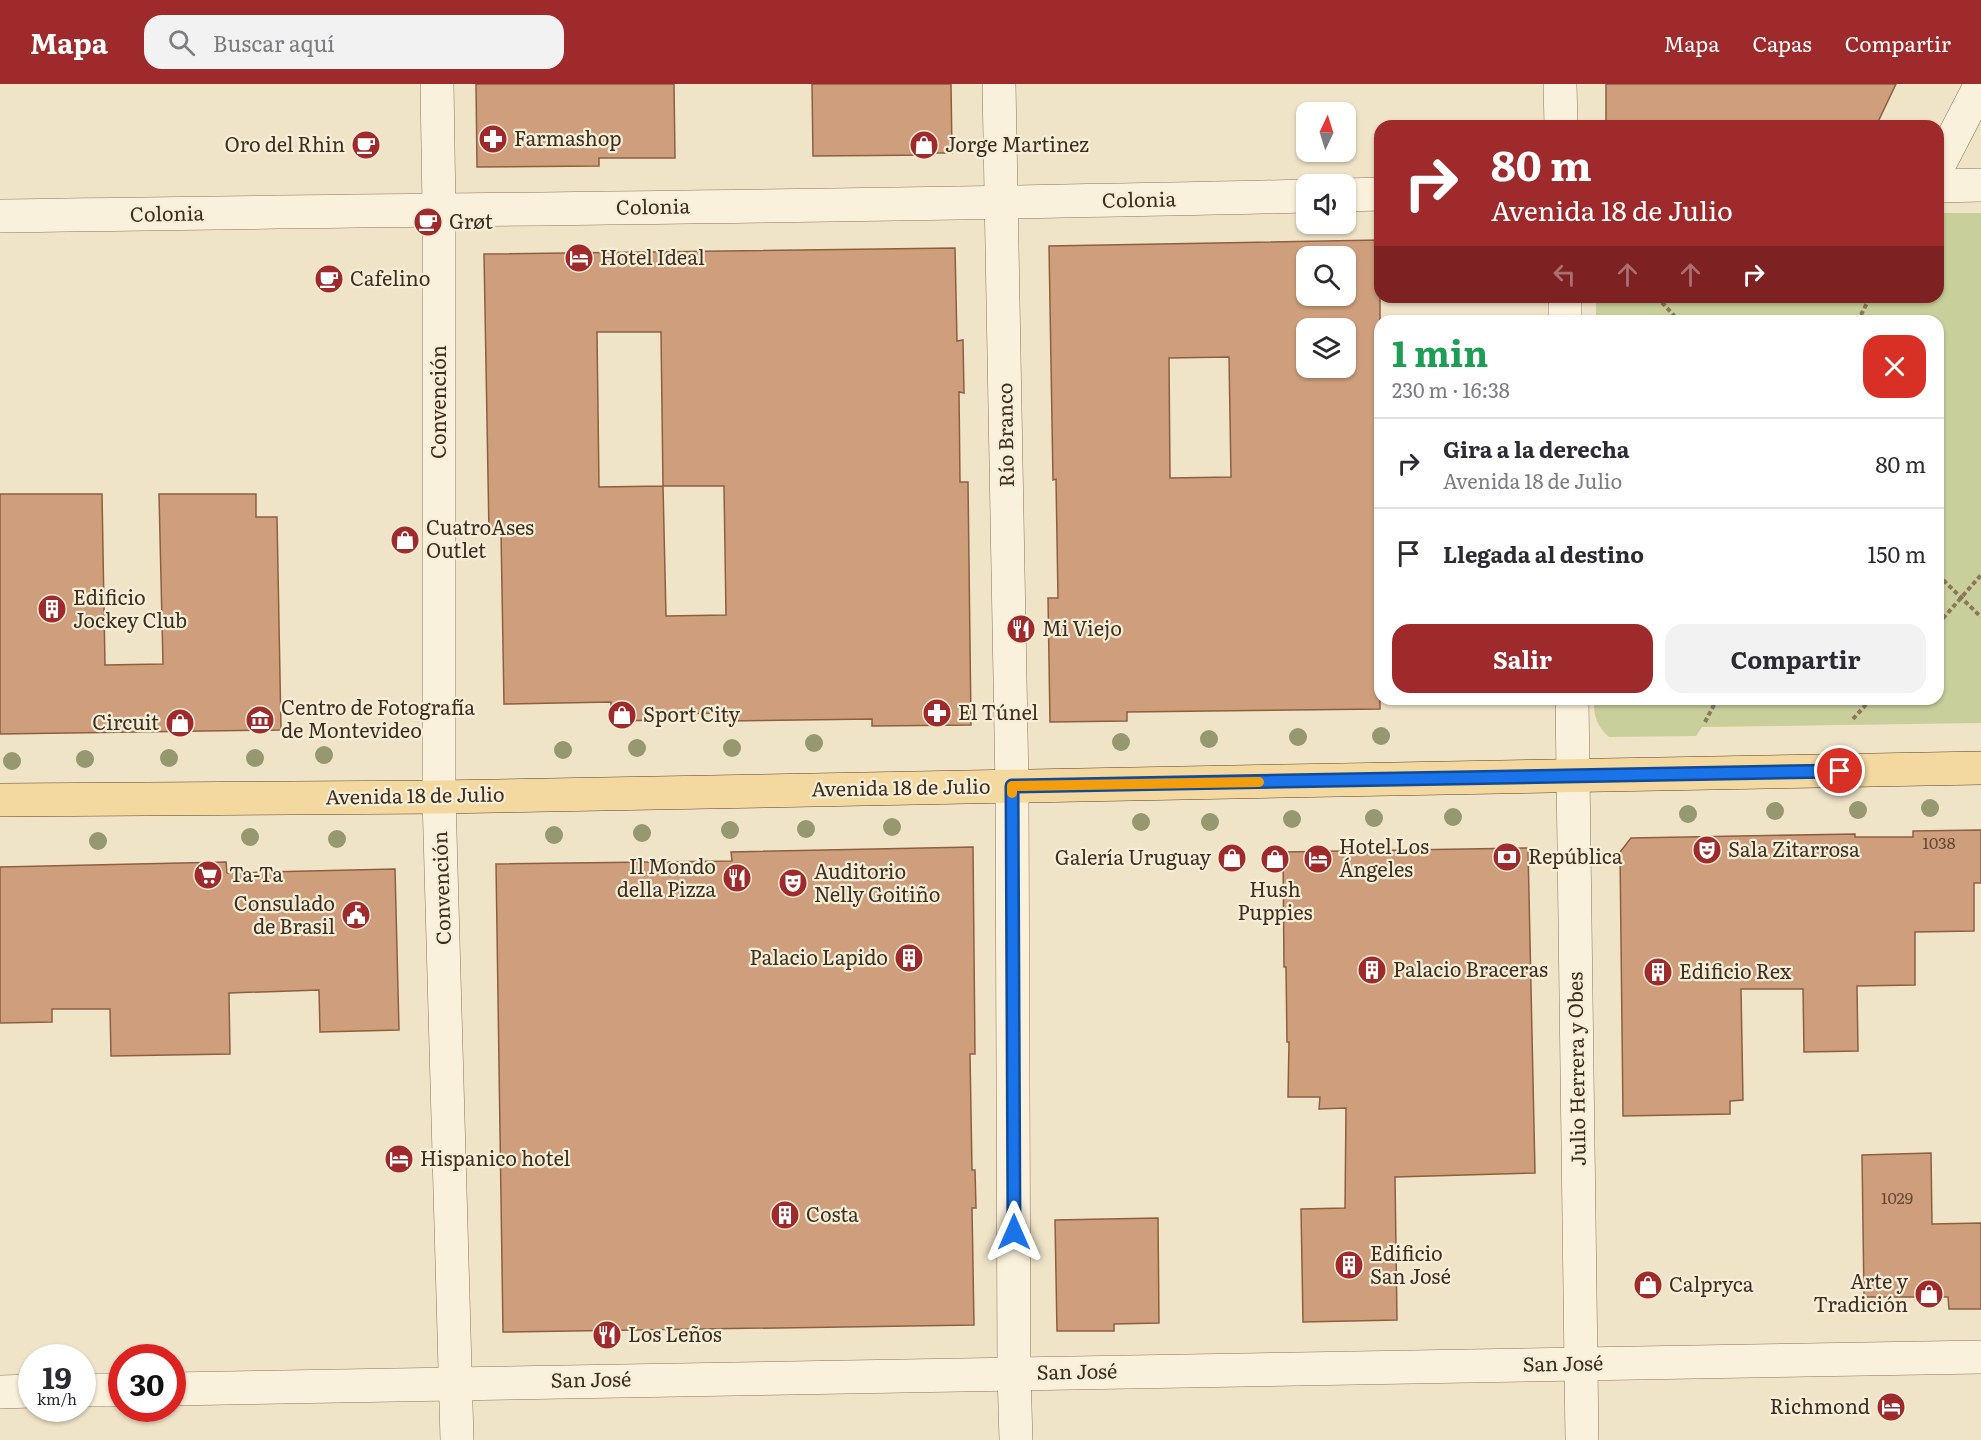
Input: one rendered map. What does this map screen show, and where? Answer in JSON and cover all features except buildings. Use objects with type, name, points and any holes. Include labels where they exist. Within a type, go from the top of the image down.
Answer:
[{"type":"main road","name":"Avenida 18 de Julio","points":[[0,800],[439,797],[1981,768]]},
{"type":"street","name":"Convención","points":[[437,84],[439,797],[457,1440]]},
{"type":"street","name":"Río Branco","points":[[999,84],[1012,786],[1016,1440]]},
{"type":"street","points":[[1560,84],[1561,120]]},
{"type":"street","points":[[1944,155],[1981,84]]},
{"type":"street","points":[[1944,186],[1981,185]]},
{"type":"street","points":[[1356,195],[1374,194]]},
{"type":"street","name":"Colonia","points":[[0,216],[1001,204],[1296,196]]},
{"type":"street","name":"Julio Herrera y Obes","points":[[1572,705],[1582,1440]]},
{"type":"street","name":"San José","points":[[186,1389],[1981,1357]]},
{"type":"street","points":[[0,1392],[18,1392]]},
{"type":"path","points":[[1662,303],[1674,315]]},
{"type":"path","points":[[1861,315],[1867,303]]},
{"type":"path","points":[[1944,617],[1981,575]]},
{"type":"path","points":[[1944,581],[1981,617]]},
{"type":"path","points":[[1705,722],[1714,705]]},
{"type":"path","points":[[1853,719],[1866,705]]},
{"type":"green space","points":[[1944,213],[1981,213],[1981,723],[1702,727],[1696,736],[1609,737],[1601,729],[1594,705],[1944,705],[1944,315],[1596,315],[1596,303],[1944,303]]},
{"type":"slow traffic","points":[[1012,793],[1012,786],[1259,782]]},
{"type":"place","name":"Farmashop","points":[[493,139]]},
{"type":"place","name":"Oro del Rhin","points":[[366,145]]},
{"type":"place","name":"Jorge Martinez","points":[[924,145]]},
{"type":"place","name":"Grøt","points":[[428,222]]},
{"type":"place","name":"Hotel Ideal","points":[[579,258]]},
{"type":"place","name":"Cafelino","points":[[329,279]]},
{"type":"place","name":"CuatroAses Outlet","points":[[405,540]]},
{"type":"place","name":"Edificio Jockey Club","points":[[52,609]]},
{"type":"place","name":"Mi Viejo","points":[[1021,629]]},
{"type":"place","name":"El Túnel","points":[[937,713]]},
{"type":"place","name":"Sport City","points":[[622,715]]},
{"type":"place","name":"Centro de Fotografía de Montevideo","points":[[260,720]]},
{"type":"place","name":"Circuit","points":[[180,723]]},
{"type":"place","name":"Sala Zitarrosa","points":[[1707,850]]},
{"type":"place","name":"República","points":[[1507,857]]},
{"type":"place","name":"Galería Uruguay","points":[[1232,858]]},
{"type":"place","name":"Hush Puppies","points":[[1275,859]]},
{"type":"place","name":"Hotel Los Ángeles","points":[[1318,859]]},
{"type":"place","name":"Ta-Ta","points":[[208,875]]},
{"type":"place","name":"Il Mondo della Pizza","points":[[737,878]]},
{"type":"place","name":"Auditorio Nelly Goitiño","points":[[793,883]]},
{"type":"place","name":"Consulado de Brasil","points":[[356,915]]},
{"type":"place","name":"Palacio Lapido","points":[[909,958]]},
{"type":"place","name":"Palacio Braceras","points":[[1372,970]]},
{"type":"place","name":"Edificio Rex","points":[[1658,972]]},
{"type":"place","name":"Hispanico hotel","points":[[399,1159]]},
{"type":"place","name":"Costa","points":[[785,1215]]},
{"type":"place","name":"Edificio San José","points":[[1349,1265]]},
{"type":"place","name":"Calpryca","points":[[1648,1285]]},
{"type":"place","name":"Arte y Tradición","points":[[1929,1294]]},
{"type":"place","name":"Los Leños","points":[[607,1335]]},
{"type":"place","name":"Richmond","points":[[1891,1407]]},
{"type":"route","points":[[1014,1232],[1012,786],[1840,771]]}]
